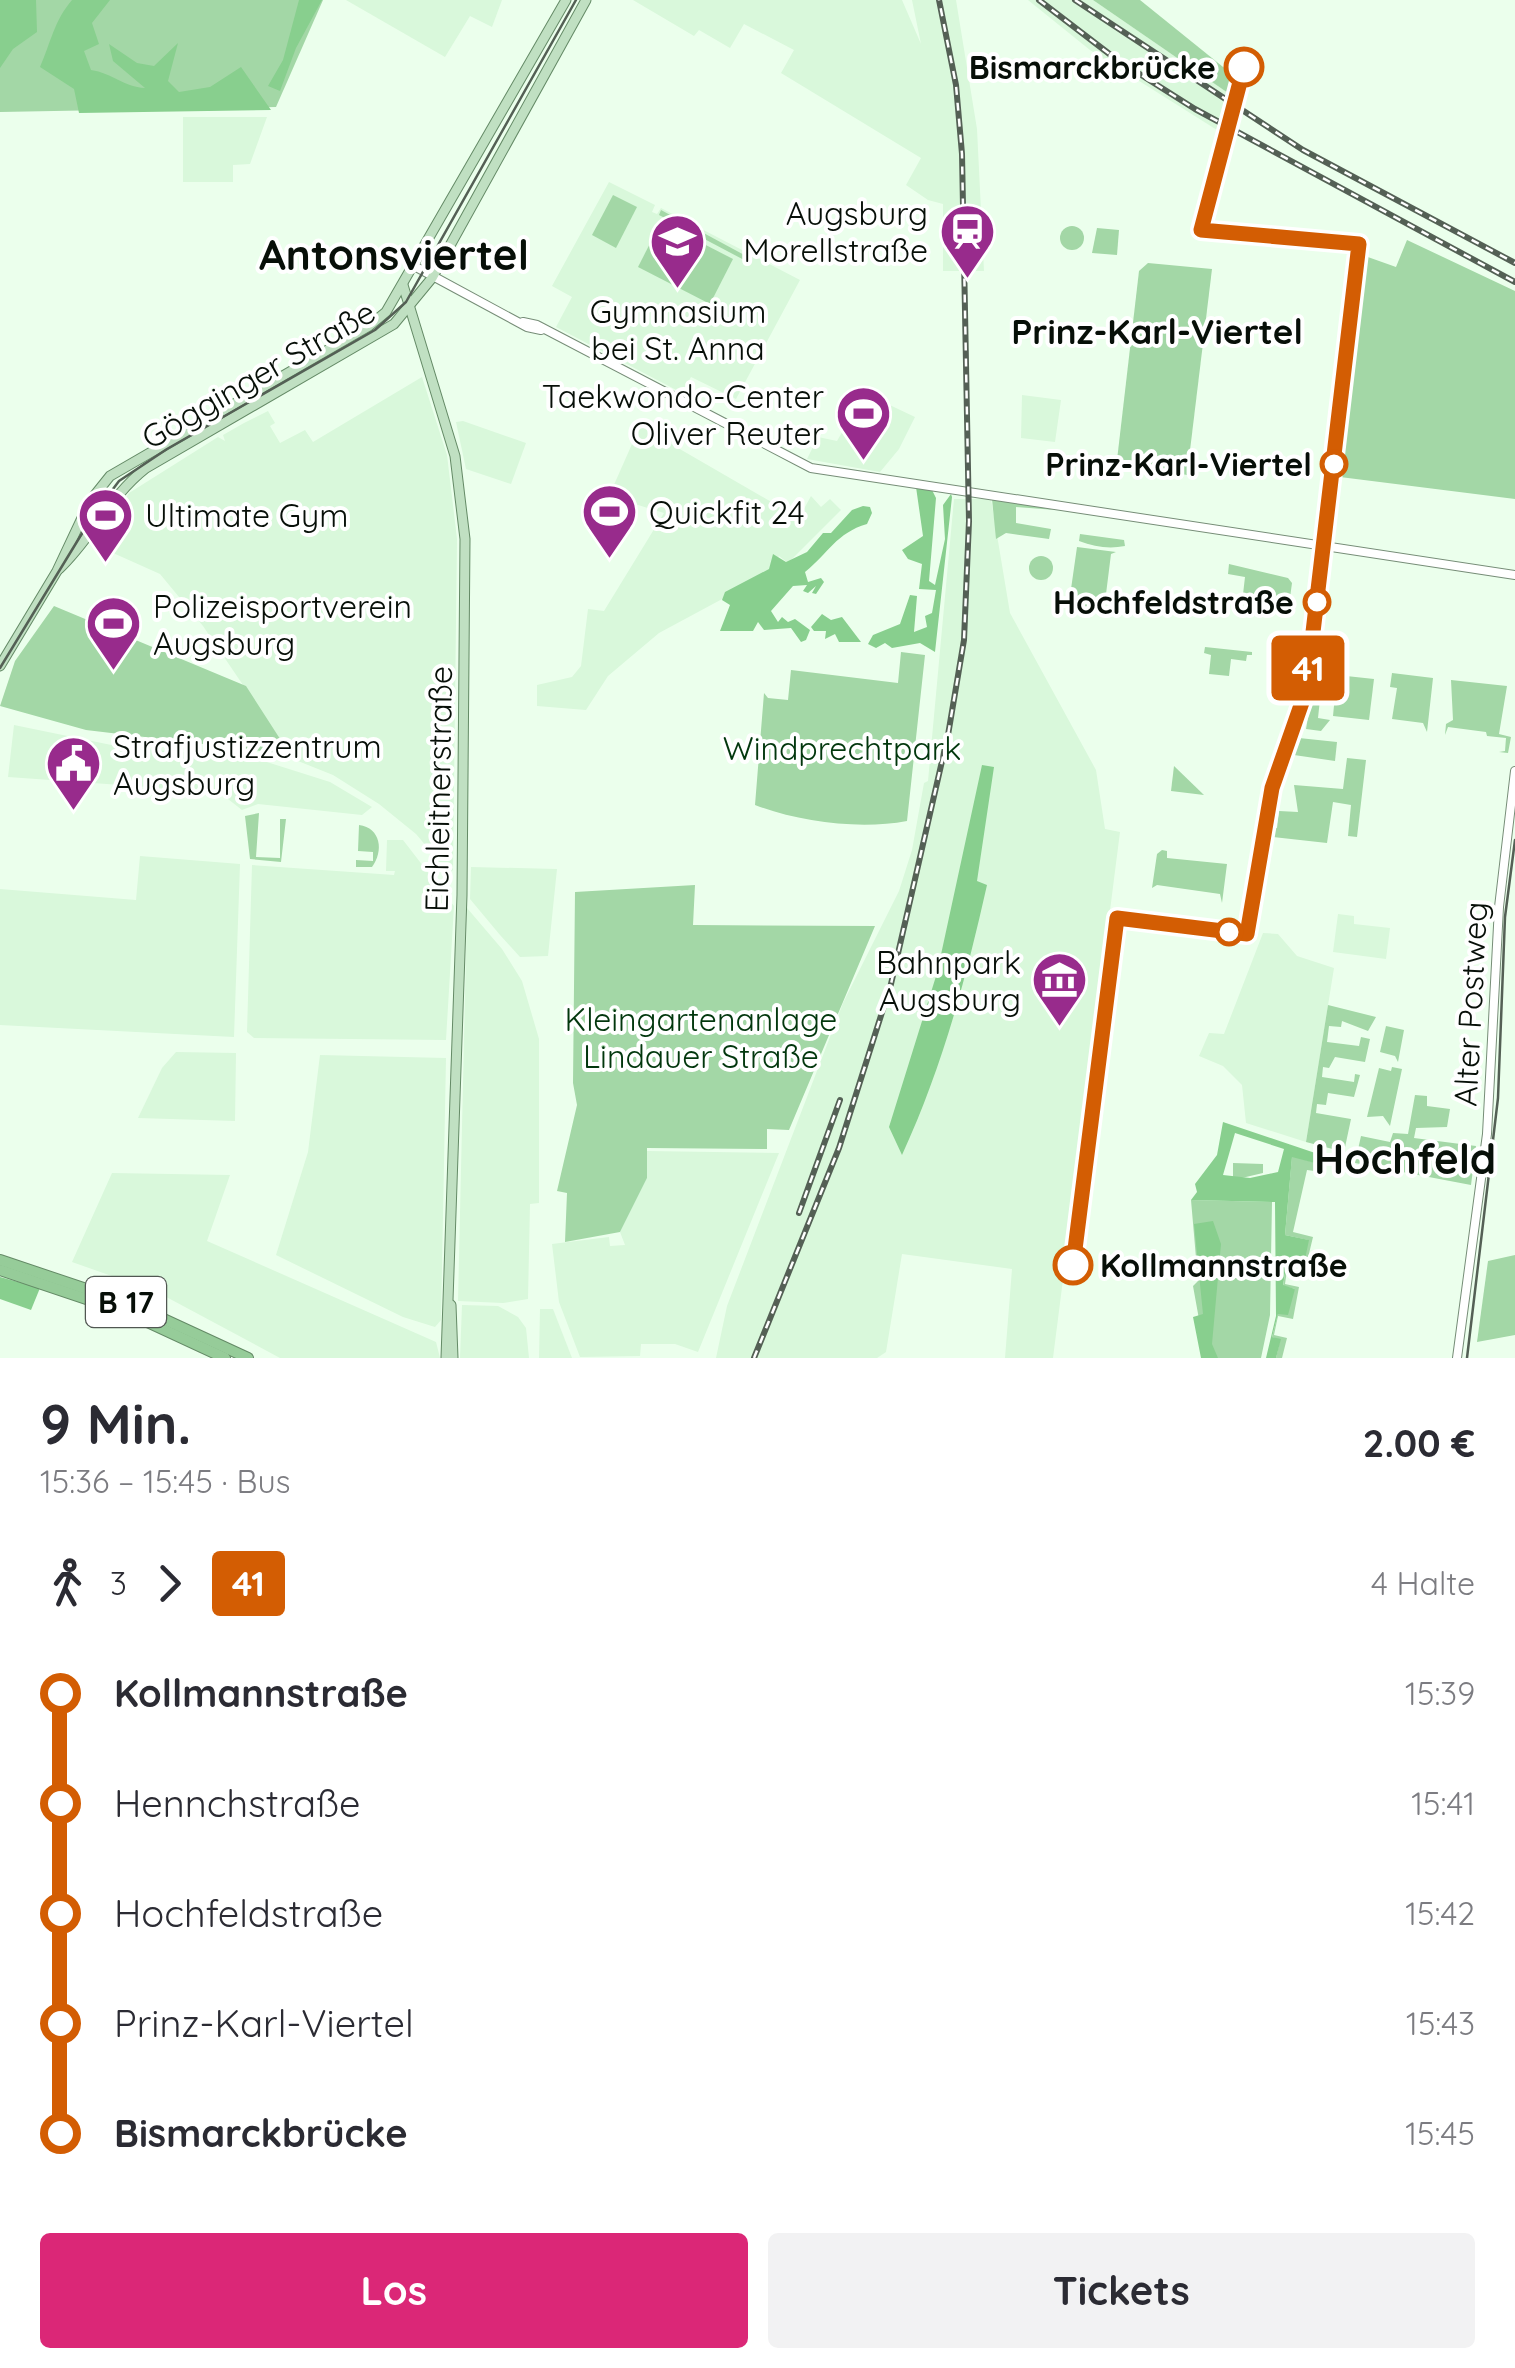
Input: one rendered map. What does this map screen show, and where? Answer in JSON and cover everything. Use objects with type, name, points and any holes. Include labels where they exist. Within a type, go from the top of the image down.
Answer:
[{"type":"highway","name":"B 17","points":[[0,1260],[131,1304],[247,1358]]},
{"type":"highway","name":"B 17","points":[[0,1270],[128,1313],[225,1358]]},
{"type":"main road","name":"Gögginger Straße","points":[[0,666],[57,571],[90,501],[117,470],[369,326],[388,308],[416,267],[566,0]]},
{"type":"main road","name":"Gögginger Straße","points":[[57,571],[84,545],[121,489],[145,468],[394,324],[409,310],[432,278],[586,0]]},
{"type":"main road","name":"Eichleitnerstraße","points":[[404,284],[455,456],[465,539],[462,895],[450,1358]]},
{"type":"street","points":[[416,267],[820,470],[1004,494],[1515,575]]},
{"type":"street","name":"Alter Postweg","points":[[1457,1358],[1487,1134],[1499,907],[1515,771]]},
{"type":"shaded area","points":[[346,0],[502,0],[492,27],[470,16],[445,57]]},
{"type":"shaded area","points":[[633,0],[902,0],[921,44],[912,0],[956,0],[977,129],[984,271],[943,271],[943,204],[928,200],[906,185],[921,158],[781,73],[794,50],[744,24],[730,48],[699,30],[694,36]]},
{"type":"shaded area","points":[[1028,0],[1093,0],[1228,93],[1217,130],[1090,50]]},
{"type":"shaded area","points":[[183,117],[267,117],[250,164],[233,165],[233,182],[183,182]]},
{"type":"shaded area","name":"Gymnasium bei St. Anna","points":[[609,182],[655,205],[652,212],[657,214],[661,208],[800,280],[736,399],[691,377],[682,393],[556,327],[572,297],[552,286]]},
{"type":"shaded area","points":[[422,377],[447,455],[457,539],[453,870],[449,873],[416,834],[379,804],[333,775],[293,759],[203,626],[160,574],[93,544],[129,493],[218,437],[225,441],[223,435],[244,423],[268,411],[275,423],[270,426],[280,443],[305,430],[313,442]]},
{"type":"shaded area","points":[[1022,395],[1061,400],[1055,442],[1021,438]]},
{"type":"shaded area","points":[[862,398],[877,399],[915,417],[899,449],[880,472],[807,459],[818,437],[837,441]]},
{"type":"shaded area","points":[[456,422],[526,443],[511,484],[466,469]]},
{"type":"shaded area","points":[[640,426],[799,518],[811,496],[821,507],[830,499],[841,510],[788,563],[779,556],[767,575],[659,633],[608,676],[586,710],[537,706],[537,685],[572,677],[581,666],[588,609],[604,611],[664,513],[609,496]]},
{"type":"shaded area","points":[[954,499],[991,499],[1010,613],[1096,770],[1105,829],[1120,832],[1053,1358],[1005,1358],[1012,1269],[902,1254],[886,1352],[877,1358],[716,1358],[727,1306],[843,1003],[899,891],[912,850],[924,783],[928,781]]},
{"type":"shaded area","points":[[14,725],[126,748],[251,757],[330,782],[372,807],[362,815],[258,804],[242,810],[219,792],[8,777]]},
{"type":"shaded area","points":[[387,840],[403,840],[454,906],[446,1040],[254,1038],[247,1032],[252,865],[394,875],[395,871],[386,871]]},
{"type":"shaded area","points":[[140,856],[240,864],[234,1037],[0,1025],[0,889],[136,900]]},
{"type":"shaded area","points":[[471,867],[557,869],[548,956],[520,957],[500,935],[470,899]]},
{"type":"shaded area","points":[[467,908],[502,949],[522,981],[539,1039],[539,1203],[530,1204],[528,1299],[503,1303],[458,1301]]},
{"type":"shaded area","points":[[1338,914],[1354,916],[1354,924],[1390,928],[1386,959],[1333,952]]},
{"type":"shaded area","points":[[1263,933],[1278,934],[1297,956],[1334,968],[1306,1142],[1246,1123],[1242,1085],[1223,1066],[1199,1056],[1209,1033],[1224,1034]]},
{"type":"shaded area","points":[[176,1052],[236,1053],[235,1121],[138,1118],[162,1068]]},
{"type":"shaded area","points":[[320,1055],[446,1058],[441,1320],[435,1327],[403,1317],[276,1255],[308,1152]]},
{"type":"shaded area","points":[[647,1151],[779,1153],[698,1352],[675,1344],[641,1344],[640,1356],[580,1357],[559,1302],[552,1244],[609,1237],[610,1246],[625,1245],[620,1232],[647,1178]]},
{"type":"shaded area","points":[[112,1173],[230,1175],[207,1241],[436,1342],[440,1358],[280,1358],[157,1292],[72,1262]]},
{"type":"shaded area","points":[[462,1305],[498,1306],[518,1317],[526,1328],[529,1358],[460,1358]]},
{"type":"shaded area","points":[[540,1309],[553,1309],[572,1358],[539,1358]]},
{"type":"green space","points":[[0,0],[323,0],[276,107],[0,112]]},
{"type":"green space","points":[[0,0],[36,0],[37,32],[13,49],[0,68]]},
{"type":"green space","points":[[72,0],[110,0],[92,23],[99,44],[84,51],[91,70],[145,88],[113,61],[109,44],[137,63],[154,66],[178,43],[168,81],[179,92],[210,87],[241,67],[271,110],[79,113],[74,89],[40,67],[57,24]]},
{"type":"green space","points":[[299,0],[322,0],[296,48],[280,91],[268,86],[283,60]]},
{"type":"green space","points":[[1093,0],[1140,0],[1233,75],[1228,93]]},
{"type":"green space","points":[[613,195],[637,207],[616,248],[592,235]]},
{"type":"green space","points":[[661,210],[748,257],[746,261],[659,215]]},
{"type":"green space","points":[[661,222],[733,259],[710,304],[638,267]]},
{"type":"green space","points":[[1072,226],[1081,229],[1081,247],[1072,250],[1063,247],[1060,238],[1063,229]]},
{"type":"green space","points":[[1097,228],[1119,230],[1117,255],[1092,253]]},
{"type":"green space","points":[[1407,240],[1515,291],[1515,499],[1340,477],[1365,256],[1396,267]]},
{"type":"green space","points":[[1148,263],[1212,269],[1187,475],[1117,460],[1139,271]]},
{"type":"green space","points":[[916,487],[931,488],[936,498],[929,581],[935,585],[945,539],[943,505],[951,494],[952,497],[935,652],[920,643],[892,648],[885,643],[876,648],[868,644],[873,635],[900,624],[910,595],[917,596],[914,632],[927,627],[925,616],[932,613],[936,590],[919,589],[922,564],[908,559],[902,550],[923,536]]},
{"type":"green space","points":[[992,499],[1056,510],[1016,507],[1016,523],[1051,529],[1049,539],[1006,533],[996,539]]},
{"type":"green space","points":[[870,507],[872,513],[867,524],[840,538],[805,572],[808,582],[821,578],[824,582],[816,594],[812,593],[816,586],[808,593],[803,591],[807,585],[793,586],[771,611],[778,622],[782,617],[788,622],[795,619],[810,630],[806,640],[801,642],[791,628],[764,630],[758,622],[753,631],[720,631],[730,605],[722,600],[725,592],[769,569],[773,554],[786,562],[807,552],[823,533],[831,533],[852,510]]},
{"type":"green space","points":[[1080,534],[1124,540],[1125,546],[1091,545],[1079,541]]},
{"type":"green space","points":[[1077,547],[1116,552],[1111,554],[1104,610],[1108,614],[1069,605],[1076,603],[1077,598],[1070,596]]},
{"type":"green space","points":[[1041,556],[1053,568],[1041,580],[1029,568]]},
{"type":"green space","points":[[1229,564],[1288,578],[1292,583],[1289,605],[1242,603],[1245,577],[1228,574]]},
{"type":"green space","name":"Polizeisportverein Augsburg","points":[[54,606],[246,686],[293,759],[262,751],[86,730],[0,706],[15,661]]},
{"type":"green space","points":[[822,614],[831,620],[842,617],[861,642],[839,642],[835,634],[825,639],[826,631],[814,631],[811,627]]},
{"type":"green space","points":[[1205,647],[1252,655],[1247,655],[1246,661],[1231,659],[1229,676],[1209,674],[1211,655],[1204,653]]},
{"type":"green space","points":[[1320,647],[1337,650],[1336,662],[1324,662],[1318,718],[1330,720],[1321,731],[1306,729]]},
{"type":"green space","name":"Windprechtpark","points":[[901,652],[925,655],[907,821],[870,825],[830,823],[755,805],[764,693],[768,698],[788,700],[791,670],[898,683]]},
{"type":"green space","points":[[1392,673],[1433,678],[1427,732],[1423,723],[1392,719],[1397,688],[1390,687]]},
{"type":"green space","points":[[1337,675],[1374,679],[1369,720],[1333,716]]},
{"type":"green space","points":[[1451,680],[1507,686],[1499,734],[1511,737],[1508,753],[1499,752],[1505,751],[1506,738],[1487,736],[1486,732],[1448,727],[1445,735],[1446,724],[1453,720]]},
{"type":"green space","points":[[1299,738],[1337,742],[1335,761],[1294,755]]},
{"type":"green space","points":[[1347,758],[1366,760],[1357,837],[1348,836],[1351,805],[1333,802],[1327,843],[1273,837],[1270,828],[1277,828],[1279,811],[1298,812],[1294,785],[1343,789]]},
{"type":"green space","points":[[982,765],[994,767],[977,881],[987,885],[952,1023],[902,1155],[889,1127],[937,973]]},
{"type":"green space","points":[[1174,766],[1204,795],[1171,791]]},
{"type":"green space","points":[[259,813],[256,857],[280,858],[280,819],[286,819],[281,862],[250,859],[245,816]]},
{"type":"green space","points":[[359,825],[372,831],[378,841],[372,867],[356,867],[356,860],[373,861],[373,852],[358,851]]},
{"type":"green space","points":[[1167,851],[1167,858],[1227,864],[1222,903],[1220,894],[1157,885],[1152,888],[1157,854]]},
{"type":"green space","name":"Kleingartenanlage Lindauer Straße","points":[[695,885],[693,925],[875,926],[789,1130],[767,1129],[767,1149],[647,1148],[647,1178],[620,1232],[565,1242],[567,1193],[557,1191],[577,1105],[573,1083],[575,892]]},
{"type":"green space","points":[[1328,1005],[1376,1017],[1368,1031],[1342,1021],[1341,1027],[1329,1026],[1327,1042],[1359,1046],[1361,1037],[1370,1039],[1365,1062],[1335,1057],[1329,1068],[1323,1067],[1322,1077],[1354,1082],[1355,1074],[1360,1075],[1354,1097],[1328,1093],[1326,1105],[1317,1104],[1316,1113],[1351,1119],[1344,1152],[1306,1142]]},
{"type":"green space","points":[[1386,1026],[1404,1030],[1398,1062],[1395,1056],[1380,1052]]},
{"type":"green space","points":[[1392,1067],[1402,1069],[1390,1126],[1383,1116],[1367,1117],[1379,1068],[1391,1071]]},
{"type":"green space","points":[[1415,1095],[1427,1096],[1427,1106],[1450,1109],[1447,1127],[1416,1128],[1414,1138],[1476,1146],[1471,1185],[1355,1163],[1361,1136],[1390,1142],[1393,1133],[1408,1134]]},
{"type":"green space","points":[[1223,1122],[1330,1158],[1326,1166],[1292,1157],[1285,1235],[1309,1240],[1304,1264],[1287,1262],[1283,1285],[1295,1289],[1288,1315],[1278,1314],[1272,1337],[1281,1339],[1276,1358],[1266,1358],[1276,1316],[1275,1202],[1191,1200],[1197,1192],[1195,1184],[1217,1155]],"holes":[[[1235,1133],[1284,1149],[1278,1172],[1250,1178],[1223,1175]]]},
{"type":"green space","points":[[1292,1156],[1326,1166],[1322,1172],[1307,1170],[1293,1232],[1313,1237],[1306,1266],[1288,1263],[1285,1284],[1299,1287],[1293,1319],[1278,1316],[1274,1335],[1287,1338],[1282,1358],[1276,1358],[1280,1340],[1272,1337],[1278,1313],[1295,1289],[1283,1286],[1287,1261],[1308,1240],[1285,1235]]},
{"type":"green space","points":[[1233,1163],[1263,1164],[1263,1173],[1233,1180]]},
{"type":"green space","points":[[1191,1200],[1272,1202],[1270,1315],[1261,1358],[1206,1358],[1193,1286],[1198,1281]]},
{"type":"green space","points":[[1213,1221],[1221,1244],[1212,1344],[1218,1358],[1201,1358],[1193,1317],[1203,1314],[1194,1224]]},
{"type":"green space","points":[[1515,1255],[1515,1335],[1477,1342],[1488,1261]]},
{"type":"green space","points":[[0,1277],[40,1288],[31,1310],[0,1299]]},
{"type":"tram line","points":[[0,668],[92,517],[119,481],[167,449],[375,330],[406,302],[576,0]]},
{"type":"tram line","points":[[1467,1358],[1498,1098],[1505,917],[1515,840]]},
{"type":"railway","points":[[754,1358],[839,1148],[891,984],[948,735],[964,640],[969,521],[962,154],[956,85],[939,0]]},
{"type":"railway","points":[[1039,0],[1116,59],[1195,109],[1515,282]]},
{"type":"railway","points":[[1075,0],[1303,150],[1515,263]]},
{"type":"railway","points":[[799,1213],[840,1100]]},
{"type":"bus line","name":"41","points":[[1073,1265],[1117,918],[1247,934],[1272,788],[1306,691],[1359,244],[1201,230],[1244,67]]},
{"type":"place","name":"Bismarckbrücke","points":[[1244,67]]},
{"type":"place","name":"Augsburg Morellstraße","points":[[967,280]]},
{"type":"place","name":"Gymnasium bei St. Anna","points":[[678,291]]},
{"type":"place","name":"Taekwondo-Center Oliver Reuter","points":[[863,463]]},
{"type":"place","name":"Prinz-Karl-Viertel","points":[[1334,464]]},
{"type":"place","name":"Quickfit 24","points":[[610,561]]},
{"type":"place","name":"Ultimate Gym","points":[[106,564]]},
{"type":"place","name":"Hochfeldstraße","points":[[1317,602]]},
{"type":"place","name":"Polizeisportverein Augsburg","points":[[114,673]]},
{"type":"place","name":"Strafjustizzentrum Augsburg","points":[[74,813]]},
{"type":"place","name":"Bahnpark Augsburg","points":[[1060,1029]]},
{"type":"place","name":"Kollmannstraße","points":[[1073,1265]]},
{"type":"district","name":"Antonsviertel","points":[[394,254]]},
{"type":"district","name":"Prinz-Karl-Viertel","points":[[1157,331]]},
{"type":"district","name":"Hochfeld","points":[[1405,1158]]}]
